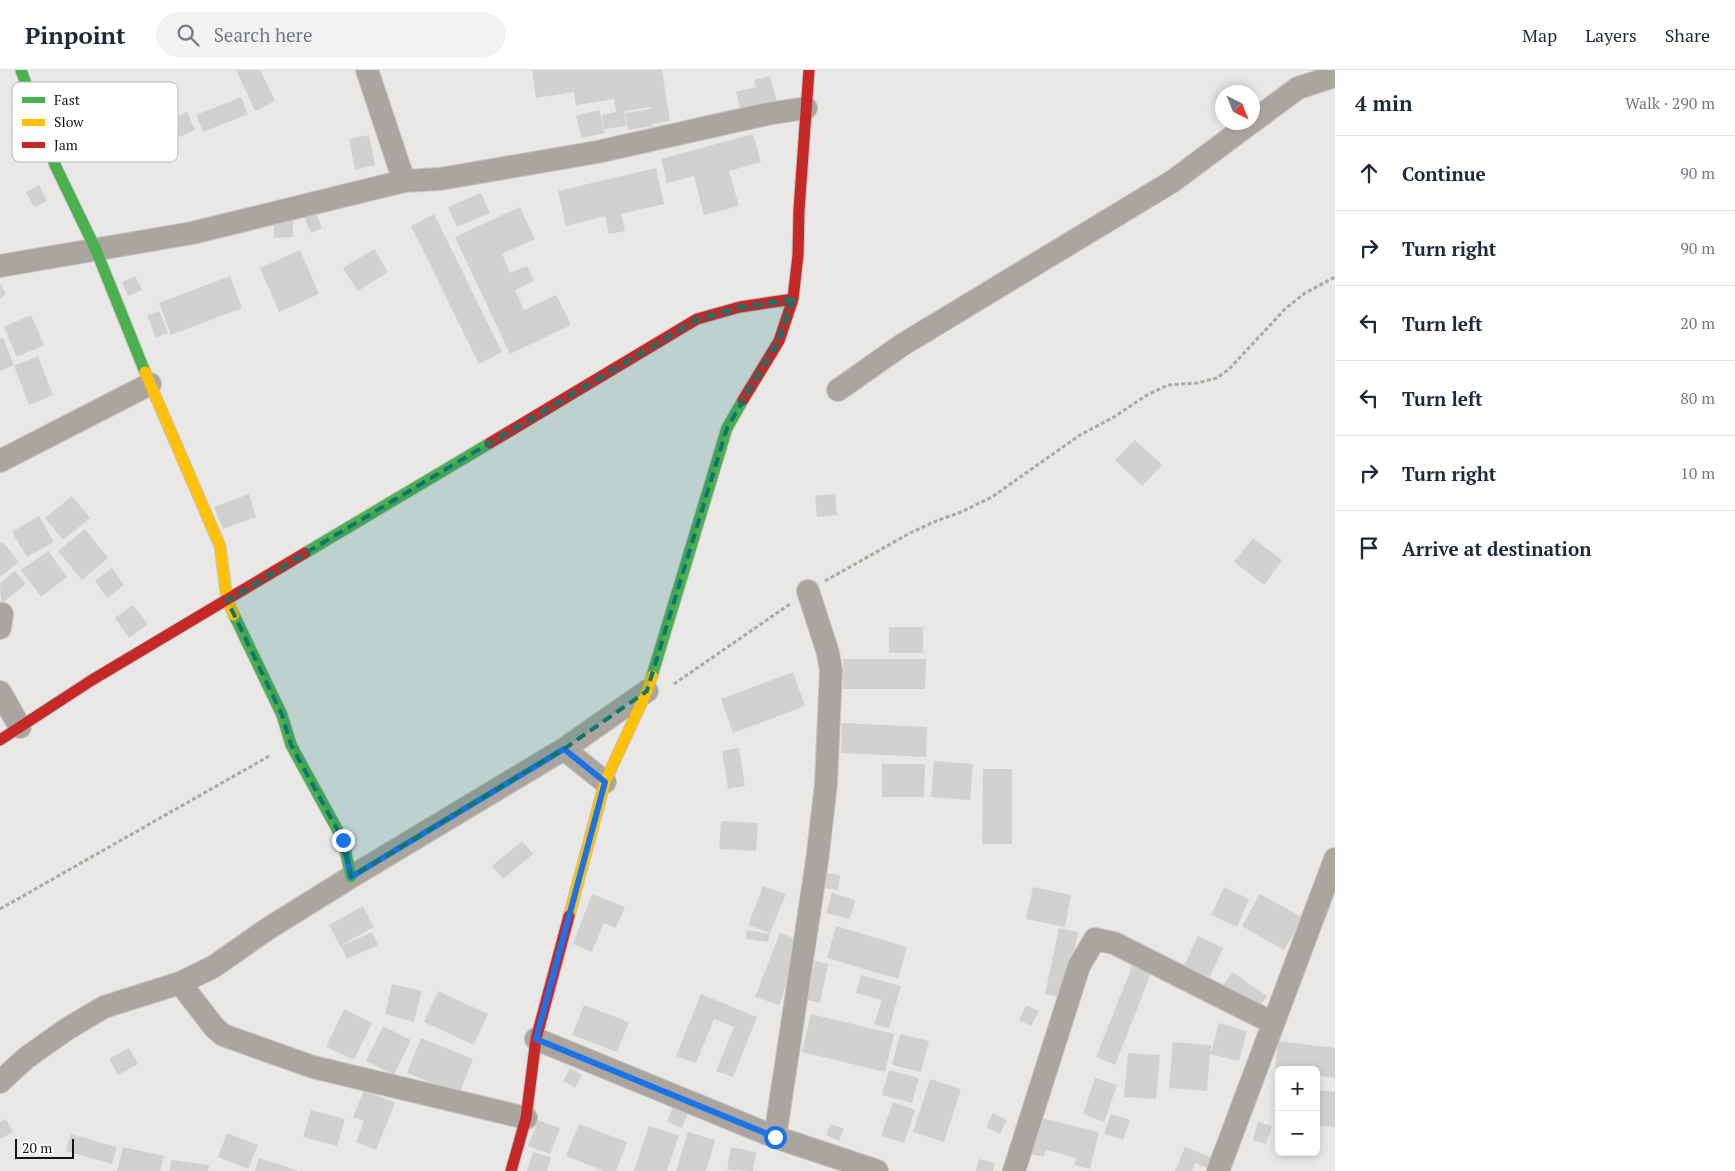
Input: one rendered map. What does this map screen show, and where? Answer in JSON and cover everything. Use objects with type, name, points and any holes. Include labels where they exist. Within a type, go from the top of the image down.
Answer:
[{"type":"street","points":[[20,70],[24,82]]},
{"type":"street","points":[[367,70],[404,181]]},
{"type":"street","points":[[511,1171],[526,1118],[536,1039],[605,782],[647,691],[727,428],[752,383],[779,341],[793,299],[798,255],[799,210],[809,70]]},
{"type":"street","points":[[1260,116],[1298,88],[1335,76]]},
{"type":"street","points":[[0,266],[192,234],[404,181],[440,179],[597,152],[767,114],[806,108]]},
{"type":"street","points":[[838,390],[902,345],[1173,181],[1241,130]]},
{"type":"street","points":[[54,162],[96,250],[150,384],[220,546],[227,600],[282,715],[291,745],[343,840],[351,877]]},
{"type":"street","points":[[0,740],[92,680],[697,319],[740,307],[793,299]]},
{"type":"street","points":[[0,461],[150,384]]},
{"type":"street","points":[[775,1137],[817,862],[826,784],[831,670],[828,653],[808,592]]},
{"type":"street","points":[[0,1082],[34,1052],[66,1029],[104,1007],[180,984],[213,967],[269,928],[351,877],[564,749],[647,691]]},
{"type":"street","points":[[0,692],[20,728]]},
{"type":"street","points":[[564,749],[605,782]]},
{"type":"street","points":[[1218,1171],[1335,859]]},
{"type":"street","points":[[1014,1171],[1079,966],[1095,939],[1114,943],[1273,1023]]},
{"type":"street","points":[[180,984],[214,1027],[223,1035],[313,1067],[526,1118]]},
{"type":"street","points":[[536,1039],[775,1137],[877,1171]]},
{"type":"path","points":[[647,691],[674,684],[808,592],[910,533],[992,497],[1080,436],[1114,417],[1147,395],[1168,385],[1197,383],[1216,378],[1229,369],[1285,309],[1305,293],[1335,277]]},
{"type":"path","points":[[0,909],[204,794],[256,762],[291,745]]},
{"type":"highlighted area","points":[[793,299],[779,341],[727,428],[647,691],[564,749],[351,877],[343,840],[291,745],[282,715],[227,600],[697,319],[740,307]]},
{"type":"building","points":[[236,70],[260,70],[275,101],[255,111]]},
{"type":"building","points":[[532,70],[662,70],[670,121],[628,130],[625,113],[651,109],[651,107],[624,111],[626,126],[604,129],[602,115],[616,112],[614,99],[576,105],[574,92],[536,98]]},
{"type":"building","points":[[770,76],[777,102],[741,111],[736,92],[756,87],[754,80]]},
{"type":"building","points":[[241,97],[248,114],[203,132],[196,115]]},
{"type":"building","points":[[599,110],[605,133],[582,138],[576,116]]},
{"type":"building","points":[[187,112],[195,130],[178,138],[178,116]]},
{"type":"building","points":[[753,134],[761,162],[729,171],[739,206],[704,215],[694,176],[667,183],[661,159]]},
{"type":"building","points":[[369,135],[375,165],[355,170],[349,139]]},
{"type":"building","points":[[656,168],[664,204],[621,214],[625,231],[609,234],[605,216],[566,226],[558,191]]},
{"type":"building","points":[[39,185],[47,201],[34,207],[26,192]]},
{"type":"building","points":[[481,193],[490,213],[457,227],[448,207]]},
{"type":"building","points":[[520,207],[535,239],[502,254],[510,273],[527,266],[534,281],[515,290],[524,310],[556,295],[571,325],[510,354],[455,237]]},
{"type":"building","points":[[315,212],[322,228],[311,233],[304,217]]},
{"type":"building","points":[[434,214],[502,352],[479,364],[411,226]]},
{"type":"building","points":[[293,217],[293,237],[274,238],[274,218]]},
{"type":"building","points":[[374,249],[388,272],[358,291],[343,268]]},
{"type":"building","points":[[300,250],[319,294],[279,312],[260,268]]},
{"type":"building","points":[[135,276],[142,290],[128,296],[122,282]]},
{"type":"building","points":[[230,276],[242,308],[171,335],[159,303]]},
{"type":"building","points":[[0,283],[6,294],[0,298]]},
{"type":"building","points":[[159,311],[168,333],[156,338],[147,316]]},
{"type":"building","points":[[31,315],[44,345],[17,357],[4,327]]},
{"type":"building","points":[[3,338],[14,365],[0,371],[0,339]]},
{"type":"building","points":[[38,356],[53,395],[29,405],[14,366]]},
{"type":"building","points":[[1135,440],[1162,465],[1142,486],[1115,460]]},
{"type":"building","points":[[249,494],[256,517],[223,529],[214,507]]},
{"type":"building","points":[[835,494],[837,515],[817,517],[815,496]]},
{"type":"building","points":[[72,496],[90,518],[63,540],[45,518]]},
{"type":"building","points":[[39,516],[54,542],[27,557],[12,532]]},
{"type":"building","points":[[85,529],[108,558],[82,580],[58,551]]},
{"type":"building","points":[[1253,538],[1282,560],[1264,585],[1234,562]]},
{"type":"building","points":[[3,542],[19,562],[0,577],[0,544]]},
{"type":"building","points":[[48,551],[67,577],[41,597],[21,570]]},
{"type":"building","points":[[112,568],[124,585],[107,598],[95,581]]},
{"type":"building","points":[[15,571],[26,584],[1,604],[0,583]]},
{"type":"building","points":[[133,605],[148,624],[129,638],[115,618]]},
{"type":"building","points":[[889,627],[923,627],[923,653],[889,653]]},
{"type":"building","points":[[843,659],[926,659],[925,689],[843,689]]},
{"type":"building","points":[[793,672],[805,706],[733,733],[721,699]]},
{"type":"building","points":[[842,723],[927,727],[926,757],[841,753]]},
{"type":"building","points":[[739,748],[745,786],[728,789],[722,751]]},
{"type":"building","points":[[934,761],[973,764],[970,800],[931,797]]},
{"type":"building","points":[[882,764],[925,764],[924,797],[882,797]]},
{"type":"building","points":[[983,769],[1012,769],[1012,844],[982,844]]},
{"type":"building","points":[[721,821],[758,823],[756,851],[719,849]]},
{"type":"building","points":[[522,841],[533,854],[503,879],[492,866]]},
{"type":"building","points":[[827,873],[840,875],[838,890],[825,888]]},
{"type":"building","points":[[763,886],[786,894],[770,933],[748,925]]},
{"type":"building","points":[[1033,887],[1071,895],[1065,927],[1026,919]]},
{"type":"building","points":[[1224,887],[1249,899],[1237,927],[1211,915]]},
{"type":"building","points":[[832,893],[855,900],[850,919],[826,913]]},
{"type":"building","points":[[592,894],[625,907],[616,928],[604,923],[592,952],[573,944]]},
{"type":"building","points":[[1260,894],[1303,918],[1284,950],[1242,926]]},
{"type":"building","points":[[363,906],[374,927],[340,946],[329,925]]},
{"type":"building","points":[[836,926],[907,947],[898,979],[827,958]]},
{"type":"building","points":[[1059,928],[1078,932],[1065,998],[1045,994]]},
{"type":"building","points":[[747,930],[770,934],[768,942],[746,939]]},
{"type":"building","points":[[372,932],[378,945],[347,959],[341,946]]},
{"type":"building","points":[[780,933],[802,941],[779,1005],[755,997]]},
{"type":"building","points":[[1198,936],[1223,948],[1210,977],[1184,966]]},
{"type":"building","points":[[815,961],[828,964],[820,1003],[807,1000]]},
{"type":"building","points":[[1133,964],[1152,971],[1115,1065],[1096,1057]]},
{"type":"building","points":[[1232,972],[1267,996],[1258,1009],[1223,986]]},
{"type":"building","points":[[861,975],[901,986],[889,1028],[874,1024],[882,1000],[856,993]]},
{"type":"building","points":[[392,984],[422,991],[414,1022],[385,1014]]},
{"type":"building","points":[[438,991],[488,1014],[474,1045],[424,1022]]},
{"type":"building","points":[[701,994],[757,1017],[733,1077],[716,1071],[734,1027],[714,1019],[696,1063],[676,1056]]},
{"type":"building","points":[[584,1005],[629,1022],[617,1052],[572,1035]]},
{"type":"building","points":[[1026,1005],[1039,1011],[1031,1026],[1019,1020]]},
{"type":"building","points":[[344,1009],[372,1023],[354,1060],[326,1047]]},
{"type":"building","points":[[811,1014],[894,1034],[885,1072],[802,1052]]},
{"type":"building","points":[[1219,1023],[1247,1031],[1239,1061],[1210,1054],[1207,1091],[1169,1088],[1173,1042],[1211,1045],[1211,1053]]},
{"type":"building","points":[[383,1026],[411,1040],[394,1075],[366,1061]]},
{"type":"building","points":[[900,1034],[929,1041],[921,1072],[892,1065]]},
{"type":"building","points":[[421,1038],[473,1059],[459,1094],[407,1073]]},
{"type":"building","points":[[1278,1041],[1335,1048],[1335,1078],[1320,1076],[1320,1066],[1275,1066]]},
{"type":"building","points":[[129,1048],[138,1064],[118,1075],[109,1059]]},
{"type":"building","points":[[1128,1053],[1160,1055],[1156,1099],[1124,1097]]},
{"type":"building","points":[[570,1068],[582,1075],[575,1088],[563,1081]]},
{"type":"building","points":[[889,1070],[919,1078],[912,1103],[882,1095]]},
{"type":"building","points":[[1095,1078],[1117,1085],[1104,1122],[1083,1114]]},
{"type":"building","points":[[930,1079],[961,1089],[944,1142],[913,1132]]},
{"type":"building","points":[[364,1090],[395,1103],[376,1150],[356,1142],[364,1121],[353,1117]]},
{"type":"building","points":[[1320,1090],[1335,1092],[1335,1127],[1320,1126]]},
{"type":"building","points":[[893,1102],[915,1110],[904,1143],[881,1136]]},
{"type":"building","points":[[673,1107],[688,1113],[682,1128],[667,1122]]},
{"type":"building","points":[[311,1110],[345,1119],[337,1146],[303,1137]]},
{"type":"building","points":[[993,1113],[1007,1120],[1000,1134],[986,1127]]},
{"type":"building","points":[[1111,1114],[1130,1120],[1123,1140],[1104,1134]]},
{"type":"building","points":[[1033,1116],[1099,1132],[1090,1169],[1074,1165],[1076,1158],[1046,1150],[1044,1157],[1023,1152]]},
{"type":"building","points":[[6,1119],[13,1132],[0,1139],[0,1122]]},
{"type":"building","points":[[538,1120],[560,1128],[550,1154],[528,1146]]},
{"type":"building","points":[[1258,1122],[1272,1126],[1266,1144],[1253,1140]]},
{"type":"building","points":[[579,1124],[627,1142],[616,1171],[604,1171],[566,1156]]},
{"type":"building","points":[[831,1124],[844,1129],[839,1141],[826,1135]]},
{"type":"building","points":[[649,1126],[679,1135],[667,1171],[634,1171]]},
{"type":"building","points":[[688,1132],[715,1140],[706,1171],[676,1171]]},
{"type":"building","points":[[227,1133],[258,1145],[248,1169],[218,1157]]},
{"type":"building","points":[[71,1134],[117,1147],[112,1164],[66,1151]]},
{"type":"building","points":[[123,1147],[164,1156],[160,1171],[117,1171]]},
{"type":"building","points":[[731,1147],[756,1152],[753,1171],[727,1170]]},
{"type":"building","points":[[1185,1147],[1213,1158],[1209,1169],[1195,1163],[1192,1171],[1175,1171]]},
{"type":"building","points":[[533,1152],[551,1157],[547,1171],[527,1171]]},
{"type":"building","points":[[259,1158],[299,1171],[255,1171]]},
{"type":"building","points":[[979,1159],[995,1163],[993,1171],[976,1171]]},
{"type":"building","points":[[171,1160],[209,1165],[208,1171],[170,1171]]},
{"type":"traffic: fast","points":[[21,70],[25,82]]},
{"type":"traffic: fast","points":[[54,162],[96,250],[145,372]]},
{"type":"traffic: fast","points":[[652,676],[727,428],[743,400]]},
{"type":"traffic: fast","points":[[305,553],[490,443]]},
{"type":"traffic: fast","points":[[234,615],[282,715],[291,745],[343,840],[351,877]]},
{"type":"traffic: slow","points":[[145,372],[220,546],[227,600],[234,615]]},
{"type":"traffic: slow","points":[[569,916],[605,782],[647,691],[652,676]]},
{"type":"traffic: jam","points":[[743,400],[779,341],[793,299],[798,255],[799,210],[809,70]]},
{"type":"traffic: jam","points":[[490,443],[697,319],[740,307],[793,299]]},
{"type":"traffic: jam","points":[[0,740],[92,680],[305,553]]},
{"type":"traffic: jam","points":[[511,1171],[526,1118],[536,1039],[569,916]]},
{"type":"route","points":[[343,840],[351,877],[564,749],[605,782],[536,1039],[775,1137]]}]
